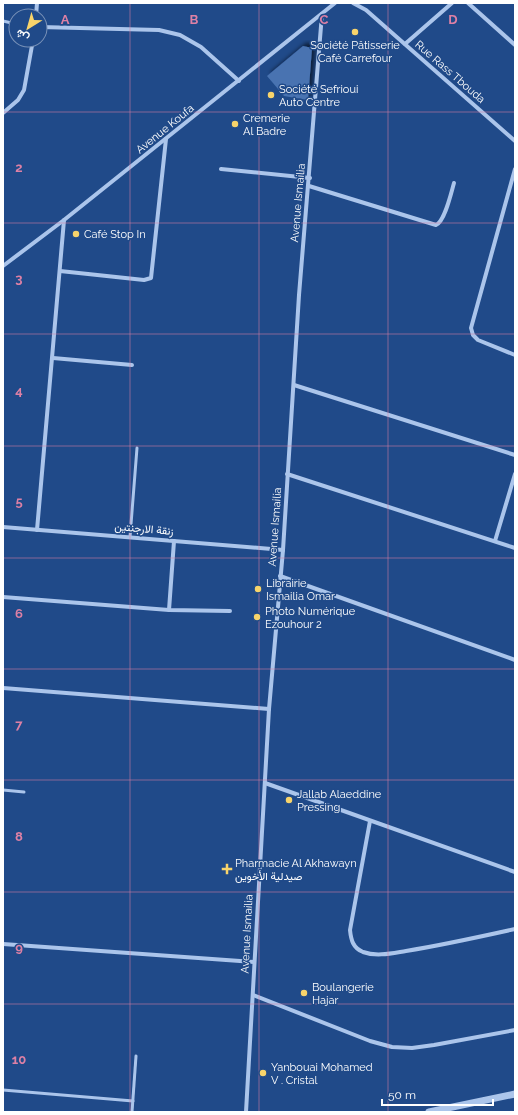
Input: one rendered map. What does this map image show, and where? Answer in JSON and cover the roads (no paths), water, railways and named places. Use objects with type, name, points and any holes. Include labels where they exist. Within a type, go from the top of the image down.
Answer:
[{"type":"street","name":"Avenue Koufa","points":[[3,266],[64,220],[335,3]]},
{"type":"street","name":"Rue Rass Tbouda","points":[[353,3],[366,10],[515,141]]},
{"type":"street","points":[[405,44],[452,3]]},
{"type":"street","points":[[468,3],[515,45]]},
{"type":"street","name":"Avenue Ismailia","points":[[246,1112],[269,709],[283,550],[299,295],[310,178],[322,14]]},
{"type":"street","points":[[48,27],[159,30],[180,35],[201,47],[239,81]]},
{"type":"street","points":[[3,113],[18,100],[24,90],[32,48]]},
{"type":"street","points":[[60,271],[144,280],[151,278],[166,139]]},
{"type":"street","points":[[221,169],[310,178]]},
{"type":"street","points":[[515,169],[471,328],[473,335],[478,340],[515,355]]},
{"type":"street","points":[[309,186],[436,225],[439,224],[443,218],[454,183]]},
{"type":"street","points":[[37,530],[64,220]]},
{"type":"street","points":[[53,358],[132,365]]},
{"type":"street","points":[[294,385],[515,455]]},
{"type":"street","points":[[287,474],[515,548]]},
{"type":"street","points":[[495,541],[515,474]]},
{"type":"street","name":"زنقة الارجنتين","points":[[3,527],[283,550]]},
{"type":"street","points":[[169,610],[174,541]]},
{"type":"street","points":[[280,576],[515,660]]},
{"type":"street","points":[[3,597],[169,610],[230,610]]},
{"type":"street","points":[[3,688],[269,709]]},
{"type":"street","points":[[265,782],[515,872]]},
{"type":"street","points":[[370,821],[350,930],[351,939],[355,947],[368,953],[382,954],[438,946],[515,929]]},
{"type":"street","points":[[3,944],[254,962]]},
{"type":"street","points":[[253,995],[370,1041],[392,1047],[412,1048],[434,1045],[515,1030]]},
{"type":"street","points":[[429,1112],[515,1094]]},
{"type":"lane","points":[[130,537],[137,448]]},
{"type":"lane","points":[[3,790],[24,792]]},
{"type":"lane","points":[[132,1112],[136,1056]]},
{"type":"lane","points":[[3,1090],[133,1101]]},
{"type":"place","name":"Société Pâtisserie Café Carrefour","points":[[355,32]]},
{"type":"place","name":"Société Sefrioui Auto Centre","points":[[271,95]]},
{"type":"place","name":"Cremerie Al Badre","points":[[235,124]]},
{"type":"place","name":"Café Stop In","points":[[76,234]]},
{"type":"place","name":"Librairie Ismailia Omar","points":[[258,589]]},
{"type":"place","name":"Photo Numérique Ezouhour 2","points":[[257,617]]},
{"type":"place","name":"Jallab Alaeddine Pressing","points":[[289,800]]},
{"type":"place","name":"Pharmacie Al Akhawayn صيدلية الأخوين","points":[[227,869]]},
{"type":"place","name":"Boulangerie Hajar","points":[[304,993]]},
{"type":"place","name":"Yanbouai Mohamed V . Cristal","points":[[263,1073]]}]
